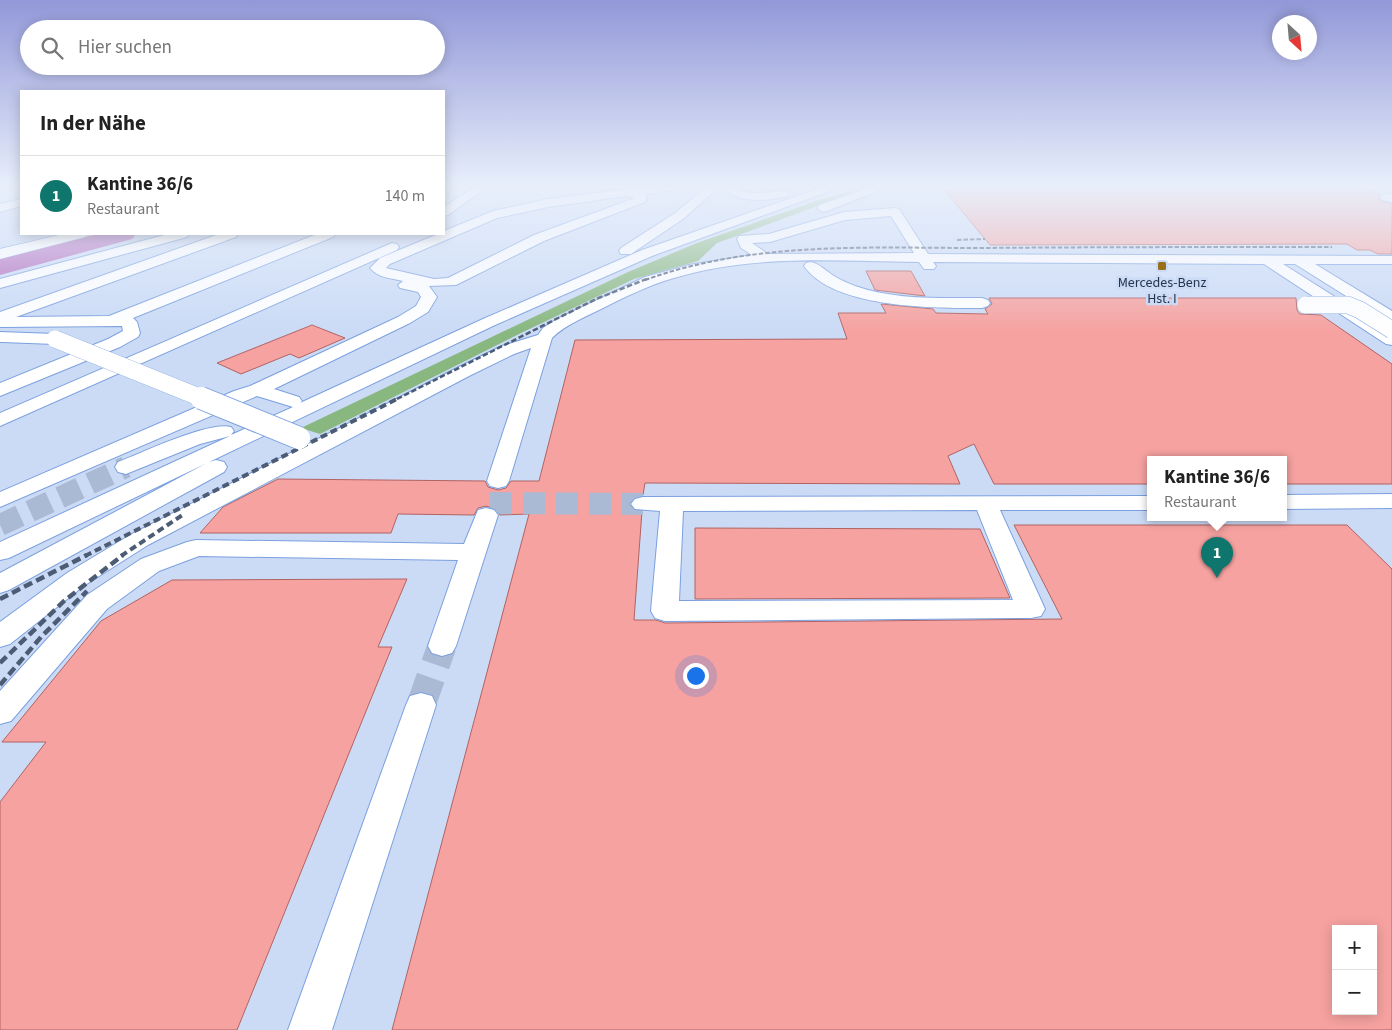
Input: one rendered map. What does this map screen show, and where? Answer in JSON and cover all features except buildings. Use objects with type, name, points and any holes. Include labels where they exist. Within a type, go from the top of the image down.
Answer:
[{"type":"highway","points":[[0,249],[56,235]]},
{"type":"highway","points":[[0,254],[76,235]]},
{"type":"street","points":[[0,284],[178,235]]},
{"type":"street","points":[[0,318],[228,235]]},
{"type":"street","points":[[117,321],[325,235]]},
{"type":"street","points":[[117,321],[336,235]]},
{"type":"street","points":[[0,407],[396,235]]},
{"type":"street","points":[[0,420],[419,235]]},
{"type":"street","points":[[446,235],[385,262],[377,268],[382,272],[434,283],[451,282],[547,235]]},
{"type":"street","points":[[468,286],[566,235]]},
{"type":"street","points":[[0,543],[541,291],[631,248],[650,235]]},
{"type":"street","points":[[0,552],[489,322],[647,253],[697,235]]},
{"type":"street","points":[[0,636],[76,579],[139,540],[309,442],[508,350],[540,346],[662,289],[691,279],[736,253],[761,235]]},
{"type":"street","points":[[736,253],[780,235]]},
{"type":"street","points":[[909,235],[927,263]]},
{"type":"street","points":[[736,253],[746,245],[765,258]]},
{"type":"street","points":[[736,253],[765,258],[927,263]]},
{"type":"street","points":[[736,253],[766,267],[927,263],[1392,260]]},
{"type":"street","points":[[0,500],[257,390],[404,320],[422,309],[429,298],[423,290],[362,275],[358,270],[358,264],[367,258]]},
{"type":"street","points":[[1272,262],[1392,340]]},
{"type":"street","points":[[1302,262],[1392,265]]},
{"type":"street","points":[[1302,262],[1392,318]]},
{"type":"street","points":[[811,266],[823,277],[848,289],[892,299],[982,304]]},
{"type":"street","points":[[0,534],[292,401],[432,333],[541,291]]},
{"type":"street","points":[[1306,305],[1348,305],[1360,310],[1392,330]]},
{"type":"street","points":[[0,322],[117,321],[129,322],[132,333],[114,343],[0,390]]},
{"type":"street","points":[[0,584],[247,450],[309,414],[489,322]]},
{"type":"street","points":[[0,337],[55,340],[309,442]]},
{"type":"street","points":[[498,481],[540,346]]},
{"type":"street","points":[[257,390],[292,401]]},
{"type":"street","points":[[126,467],[193,440],[224,431]]},
{"type":"street","points":[[1287,502],[1392,502]]},
{"type":"street","points":[[642,504],[986,505],[1147,503]]},
{"type":"street","points":[[672,504],[665,611],[1031,609],[986,505]]},
{"type":"street","points":[[442,646],[486,515]]},
{"type":"street","points":[[0,712],[97,602],[150,565],[196,548],[475,552]]},
{"type":"street","points":[[310,1030],[421,705]]},
{"type":"green space","points":[[720,235],[739,235],[717,243],[698,261],[634,279],[521,333],[320,434],[301,428],[628,272]]},
{"type":"waterway","points":[[0,267],[120,235]]},
{"type":"tunnel","points":[[0,525],[126,467]]},
{"type":"tunnel","points":[[490,503],[643,504]]},
{"type":"tunnel","points":[[421,705],[442,646]]},
{"type":"railway","points":[[957,240],[985,239]]},
{"type":"railway","points":[[645,280],[686,267],[727,259],[811,249],[1332,247]]},
{"type":"railway","points":[[397,399],[596,299],[649,278]]},
{"type":"railway","points":[[85,556],[399,398]]},
{"type":"railway","points":[[121,556],[184,514]]},
{"type":"railway","points":[[0,599],[87,555]]},
{"type":"railway","points":[[0,663],[64,601],[123,555]]},
{"type":"railway","points":[[0,685],[41,637],[87,591]]},
{"type":"place","name":"Mercedes-Benz Hst. I","points":[[1162,266]]},
{"type":"place","name":"Kantine 36/6","points":[[1217,578]]}]
